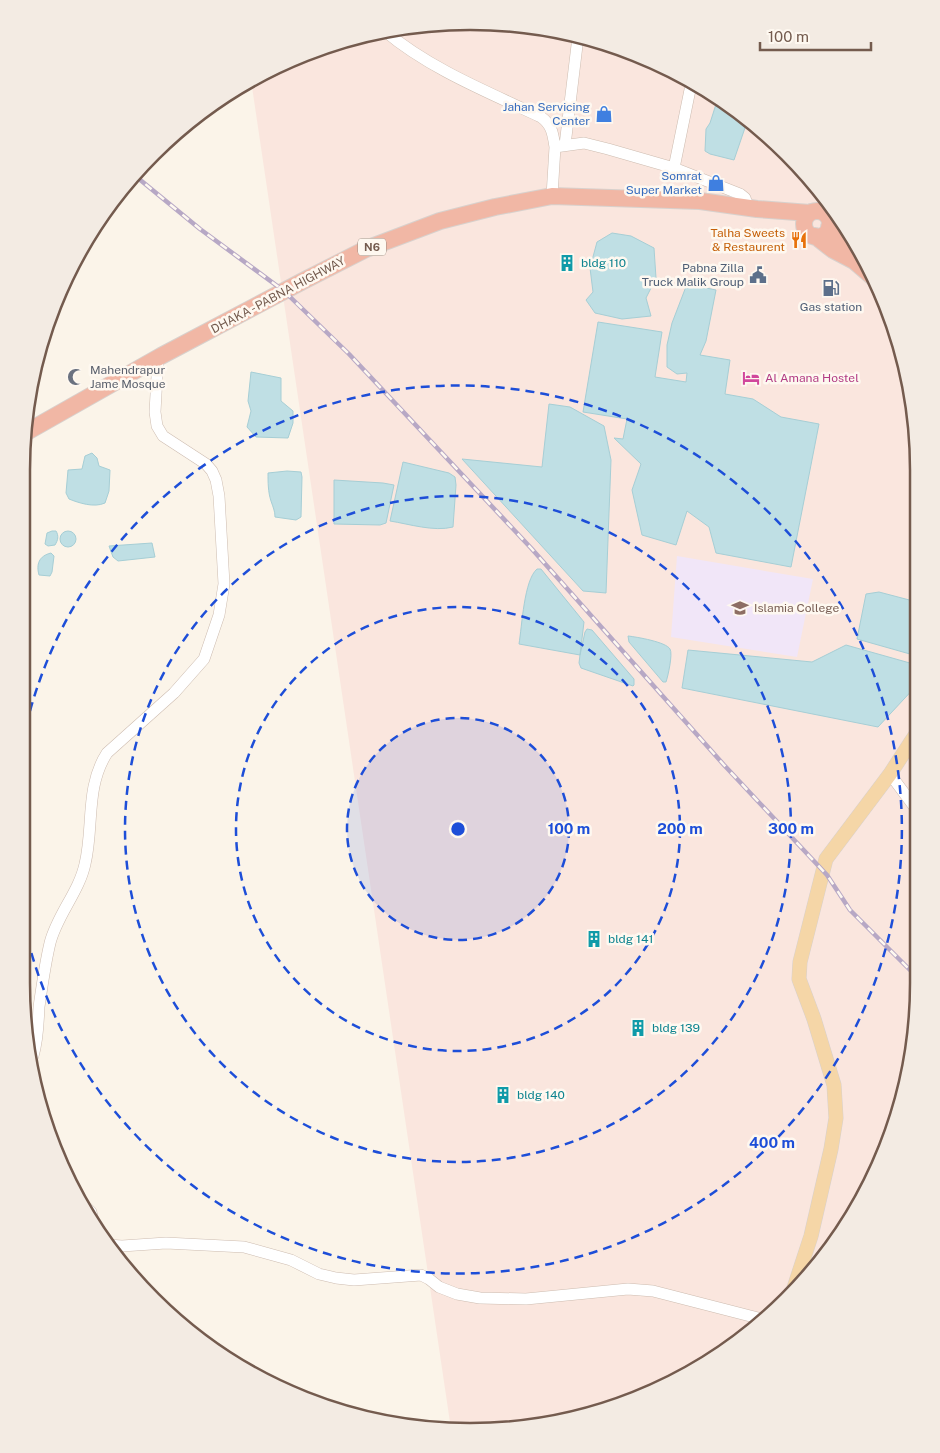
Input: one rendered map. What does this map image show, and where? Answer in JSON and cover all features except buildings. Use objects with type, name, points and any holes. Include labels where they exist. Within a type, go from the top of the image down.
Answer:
[{"type":"highway","name":"DHAKA - PABNA HIGHWAY","points":[[32,428],[158,358],[366,249],[440,221],[495,207],[552,196],[700,200],[823,221]]},
{"type":"highway","points":[[823,221],[842,238],[854,261],[860,266]]},
{"type":"main road","points":[[798,1276],[811,1236],[831,1149],[836,1118],[834,1085],[814,1019],[799,979],[800,962],[826,859],[890,774],[910,743]]},
{"type":"street","points":[[391,37],[404,48],[480,89],[541,117],[551,127],[560,146]]},
{"type":"street","points":[[552,196],[577,43]]},
{"type":"street","points":[[674,168],[683,115],[690,89]]},
{"type":"street","points":[[560,146],[584,143],[674,168],[740,194],[752,208]]},
{"type":"street","points":[[35,1049],[50,943],[57,921],[79,882],[86,864],[92,797],[95,776],[99,765],[107,754],[174,693],[198,667],[204,659],[219,615],[224,569],[219,496],[216,480],[206,464],[162,436],[157,426],[155,412],[158,358]]},
{"type":"street","points":[[890,774],[910,801]]},
{"type":"street","points":[[117,1245],[166,1243],[244,1247],[291,1260],[326,1276],[354,1280],[421,1275],[439,1288],[457,1294],[480,1298],[526,1299],[628,1289],[652,1291],[757,1317]]},
{"type":"shaded area","points":[[470,30],[527,34],[556,38],[584,45],[638,63],[690,89],[738,121],[760,139],[801,180],[836,226],[865,275],[887,329],[895,356],[902,384],[909,441],[910,983],[909,1012],[902,1069],[887,1124],[877,1151],[865,1178],[836,1227],[801,1273],[781,1294],[760,1314],[714,1349],[665,1378],[638,1390],[611,1400],[556,1415],[499,1422],[450,1422],[252,88],[302,63],[356,45],[384,38],[413,34]]},
{"type":"shaded area","name":"Islamia College","points":[[677,556],[813,579],[797,657],[671,637]]},
{"type":"water","points":[[716,105],[745,127],[734,160],[705,151],[706,129]]},
{"type":"water","points":[[612,233],[631,236],[654,248],[656,278],[646,298],[651,316],[622,319],[595,313],[586,300],[593,292],[590,268],[597,242]]},
{"type":"water","points":[[687,284],[716,290],[706,341],[700,355],[730,360],[725,394],[753,399],[781,417],[819,424],[791,567],[716,553],[709,527],[687,511],[676,545],[642,535],[632,490],[641,464],[614,438],[623,439],[627,419],[583,412],[598,322],[662,332],[655,377],[686,382],[687,373],[677,374],[667,367],[667,345],[672,323]]},
{"type":"water","points":[[251,372],[281,378],[281,401],[293,411],[293,423],[288,438],[256,437],[247,427],[251,411],[248,401]]},
{"type":"water","points":[[549,404],[570,407],[604,426],[611,460],[606,593],[583,591],[462,459],[542,467]]},
{"type":"water","points":[[92,453],[97,458],[99,466],[110,470],[109,491],[105,503],[96,505],[69,499],[66,493],[68,470],[82,469],[85,456]]},
{"type":"water","points":[[403,462],[449,473],[455,477],[453,527],[438,529],[390,521]]},
{"type":"water","points":[[301,472],[302,477],[301,517],[296,520],[275,517],[269,494],[268,473]]},
{"type":"water","points":[[334,480],[394,485],[386,523],[380,525],[334,524]]},
{"type":"water","points":[[56,531],[58,535],[57,540],[55,545],[48,546],[45,544],[47,533]]},
{"type":"water","points":[[68,531],[76,539],[68,547],[60,539]]},
{"type":"water","points":[[152,543],[155,557],[118,561],[113,557],[109,546]]},
{"type":"water","points":[[51,553],[54,556],[50,576],[39,575],[39,561]]},
{"type":"water","points":[[537,569],[541,569],[584,622],[580,655],[519,644],[526,593]]},
{"type":"water","points":[[879,592],[910,600],[910,654],[857,639],[866,594]]},
{"type":"water","points":[[587,629],[592,630],[634,679],[634,685],[581,668],[579,663],[585,632]]},
{"type":"water","points":[[628,636],[657,642],[670,649],[671,660],[666,682],[663,682],[629,642]]},
{"type":"water","points":[[846,645],[910,663],[910,693],[878,727],[682,688],[688,650],[812,662]]},
{"type":"railway","points":[[140,179],[200,229],[284,291],[349,354],[531,548],[724,765],[827,875],[850,910],[910,970]]},
{"type":"place","name":"Jahan Servicing Center","points":[[604,114]]},
{"type":"place","name":"Somrat Super Market","points":[[716,183]]},
{"type":"place","name":"Talha Sweets & Restaurent","points":[[799,240]]},
{"type":"place","name":"bldg 110","points":[[567,263]]},
{"type":"place","name":"Pabna Zilla Truck Malik Group","points":[[758,275]]},
{"type":"place","name":"Gas station","points":[[831,288]]},
{"type":"place","name":"Mahendrapur Jame Mosque","points":[[76,377]]},
{"type":"place","name":"Al Amana Hostel","points":[[751,378]]},
{"type":"place","name":"Islamia College","points":[[740,608]]},
{"type":"place","name":"bldg 141","points":[[594,939]]},
{"type":"place","name":"bldg 139","points":[[638,1028]]},
{"type":"place","name":"bldg 140","points":[[503,1095]]}]
